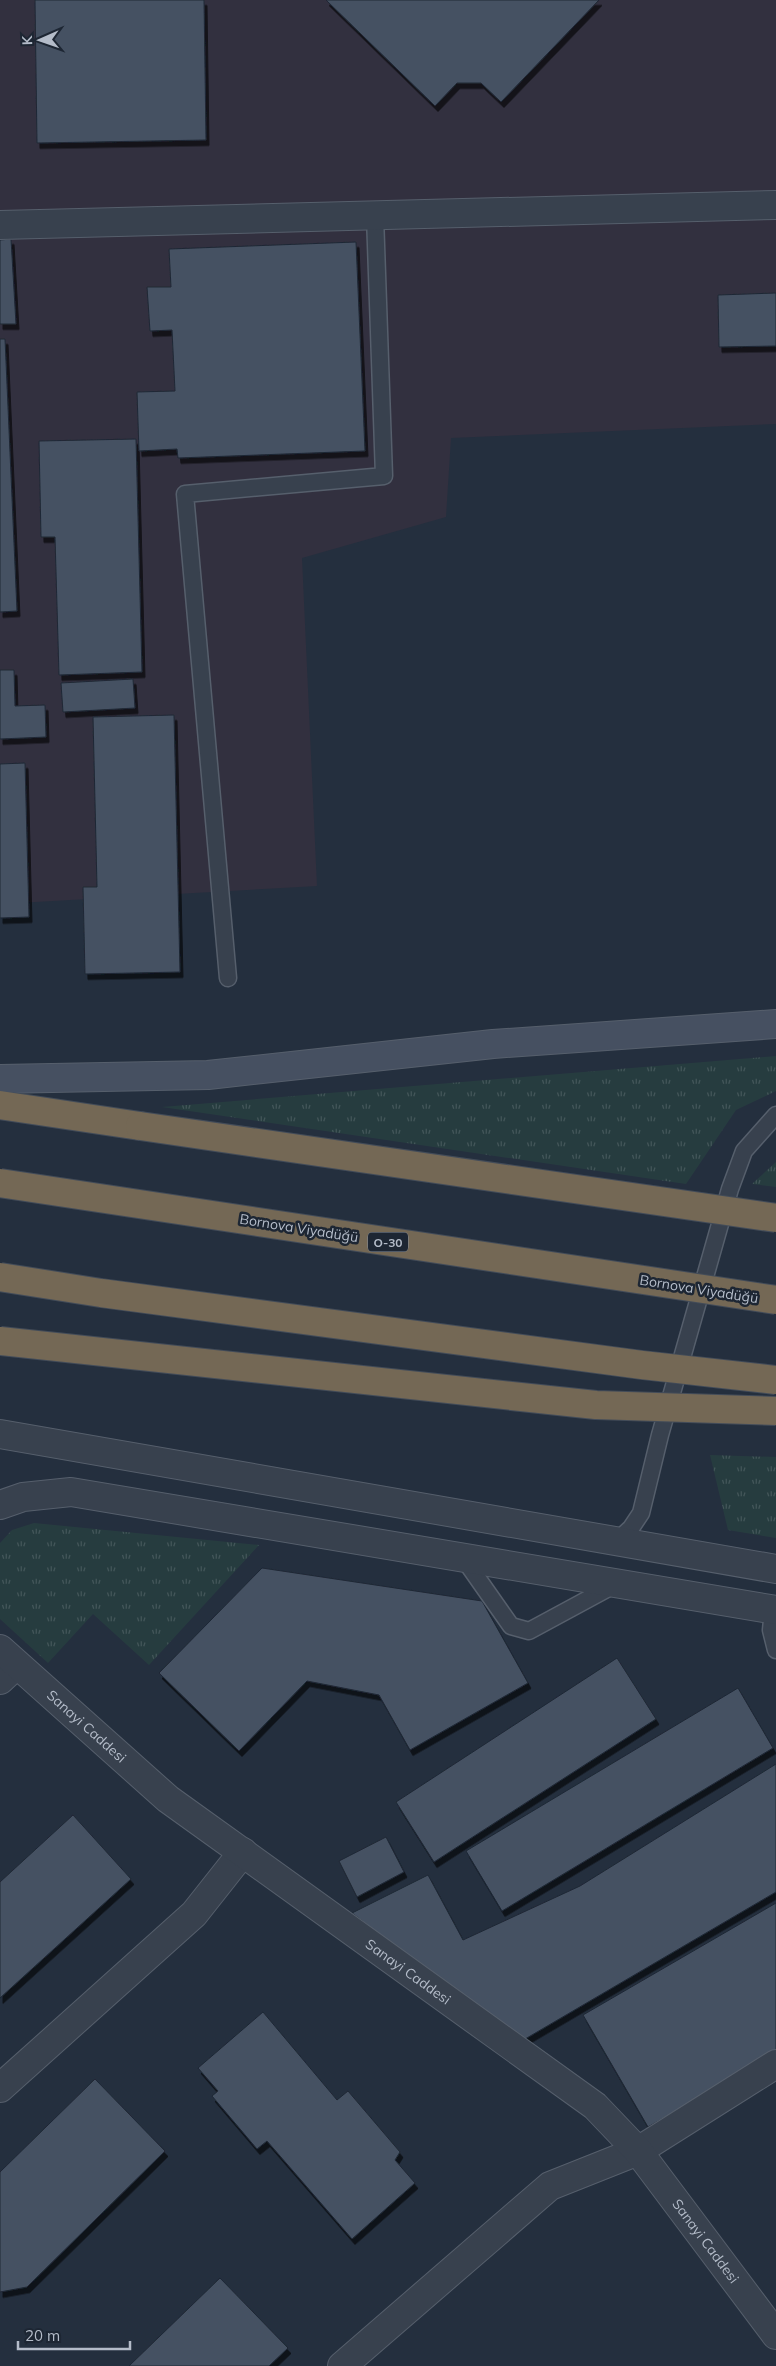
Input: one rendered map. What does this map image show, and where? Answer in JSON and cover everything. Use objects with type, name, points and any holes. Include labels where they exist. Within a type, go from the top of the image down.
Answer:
[{"type":"highway","points":[[0,1105],[776,1218]]},
{"type":"highway","name":"Bornova Viyadüğü","points":[[0,1182],[776,1300]]},
{"type":"highway","points":[[0,1277],[111,1295],[632,1364],[776,1380]]},
{"type":"highway","points":[[0,1341],[596,1405],[776,1412]]},
{"type":"main road","points":[[0,1079],[208,1075],[493,1044],[776,1024]]},
{"type":"street","points":[[0,225],[776,205]]},
{"type":"street","points":[[0,1434],[776,1569]]},
{"type":"street","points":[[0,1506],[23,1497],[71,1492],[775,1610]]},
{"type":"street","name":"Sanayi Caddesi","points":[[5,1665],[168,1798],[594,2106],[638,2151],[776,2335]]},
{"type":"street","points":[[0,2088],[194,1914],[243,1852]]},
{"type":"street","points":[[342,2366],[550,2186],[638,2151],[776,2064]]},
{"type":"lane","points":[[228,978],[185,494],[384,476],[375,216]]},
{"type":"lane","points":[[617,1541],[631,1528],[641,1513],[660,1435],[730,1189],[744,1151],[776,1115]]},
{"type":"lane","points":[[464,1559],[511,1626],[529,1631],[616,1584]]},
{"type":"lane","points":[[775,1610],[771,1630],[776,1650]]},
{"type":"shaded area","points":[[0,0],[776,0],[776,424],[451,438],[446,517],[302,558],[317,886],[0,904]]},
{"type":"green space","points":[[776,1056],[776,1091],[736,1110],[686,1184],[162,1107]]},
{"type":"green space","points":[[776,1162],[776,1187],[752,1184]]},
{"type":"green space","points":[[710,1455],[776,1457],[776,1538],[728,1530]]},
{"type":"green space","points":[[34,1523],[259,1545],[149,1665],[93,1614],[48,1663],[0,1619],[0,1543],[12,1530]]},
{"type":"building","points":[[35,0],[204,0],[206,140],[37,143]]},
{"type":"building","points":[[326,0],[599,0],[501,102],[481,83],[457,83],[435,106]]},
{"type":"building","points":[[11,239],[16,324],[0,324],[0,240]]},
{"type":"building","points":[[356,242],[365,451],[178,458],[177,449],[139,451],[137,392],[175,391],[172,330],[150,331],[147,287],[171,287],[169,249]]},
{"type":"building","points":[[776,293],[776,346],[719,347],[718,295]]},
{"type":"building","points":[[0,339],[5,339],[17,611],[0,612]]},
{"type":"building","points":[[136,439],[142,672],[59,675],[55,537],[41,537],[39,441]]},
{"type":"building","points":[[0,670],[14,670],[15,706],[45,705],[46,737],[0,739]]},
{"type":"building","points":[[133,679],[135,708],[63,712],[61,683]]},
{"type":"building","points":[[174,715],[180,972],[85,974],[83,887],[97,887],[93,717]]},
{"type":"building","points":[[25,763],[29,917],[0,918],[0,764]]},
{"type":"building","points":[[262,1568],[482,1601],[528,1683],[410,1750],[379,1695],[307,1681],[239,1751],[159,1673]]},
{"type":"building","points":[[617,1658],[656,1719],[434,1862],[396,1802]]},
{"type":"building","points":[[738,1688],[773,1748],[502,1911],[466,1851]]},
{"type":"building","points":[[776,1764],[776,1892],[520,2042],[352,1913],[428,1875],[463,1940],[580,1886]]},
{"type":"building","points":[[73,1815],[131,1879],[0,1998],[0,1882]]},
{"type":"building","points":[[386,1837],[404,1872],[357,1897],[339,1861]]},
{"type":"building","points":[[776,1903],[776,2053],[648,2127],[583,2015]]},
{"type":"building","points":[[263,2012],[337,2100],[348,2091],[400,2152],[395,2160],[415,2183],[352,2239],[267,2141],[257,2149],[212,2096],[218,2091],[198,2068]]},
{"type":"building","points":[[95,2079],[165,2151],[27,2287],[0,2292],[0,2172]]},
{"type":"building","points":[[220,2278],[288,2348],[269,2366],[129,2366]]}]
